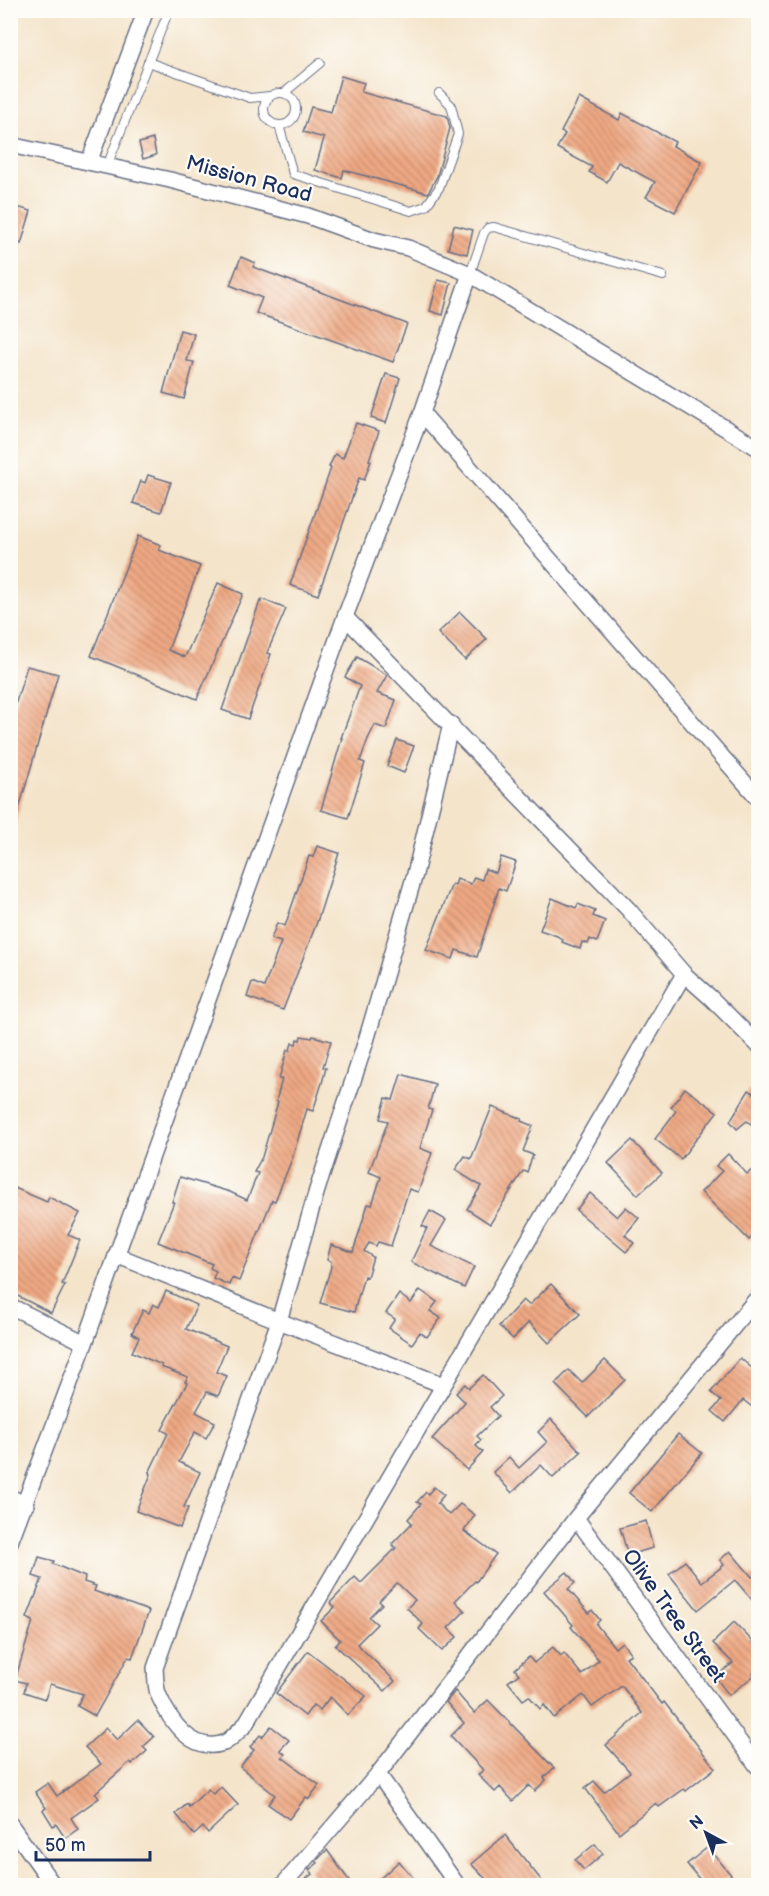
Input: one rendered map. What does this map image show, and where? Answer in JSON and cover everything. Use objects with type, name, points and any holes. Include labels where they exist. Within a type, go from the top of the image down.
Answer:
[{"type":"street","points":[[89,162],[146,10]]},
{"type":"street","name":"Mission Road","points":[[10,146],[170,180],[308,216],[374,240],[408,248],[470,274],[759,448]]},
{"type":"street","points":[[10,1542],[26,1505],[85,1343],[345,617],[422,413],[470,274]]},
{"type":"street","points":[[422,413],[759,798]]},
{"type":"street","points":[[345,617],[628,909],[684,974],[759,1045]]},
{"type":"street","points":[[451,724],[415,874],[279,1321],[155,1668],[158,1694],[170,1717],[190,1740],[209,1746],[226,1743],[245,1725],[684,974]]},
{"type":"street","points":[[116,1255],[443,1385]]},
{"type":"street","points":[[282,1886],[378,1774],[576,1518],[759,1297]]},
{"type":"street","points":[[10,1306],[85,1343]]},
{"type":"street","points":[[10,1497],[26,1505]]},
{"type":"street","name":"Olive Tree Street","points":[[576,1518],[759,1767]]},
{"type":"street","points":[[378,1774],[458,1886]]},
{"type":"street","points":[[10,1824],[54,1886]]},
{"type":"lane","points":[[106,166],[169,10]]},
{"type":"lane","points":[[148,62],[250,98],[264,111],[269,120],[279,125],[289,122],[296,114],[296,104],[289,95],[275,93],[265,103],[264,111]]},
{"type":"lane","points":[[284,93],[320,63]]},
{"type":"lane","points":[[279,125],[293,174],[411,211],[426,206],[439,188],[458,134],[451,105],[439,93]]},
{"type":"lane","points":[[250,98],[270,96]]},
{"type":"lane","points":[[470,274],[483,233],[494,226],[663,276]]},
{"type":"building","points":[[341,76],[364,83],[361,92],[447,116],[450,128],[437,176],[428,193],[344,170],[342,178],[315,170],[324,138],[303,132],[311,107],[331,112]]},
{"type":"building","points":[[579,98],[619,120],[622,113],[675,142],[673,146],[702,162],[675,212],[646,197],[655,182],[618,162],[607,182],[589,172],[592,167],[557,148],[565,134],[561,132]]},
{"type":"building","points":[[153,139],[156,155],[143,159],[139,143]]},
{"type":"building","points":[[10,205],[31,211],[21,244],[10,240]]},
{"type":"building","points":[[454,225],[473,230],[467,254],[448,249]]},
{"type":"building","points":[[241,257],[255,263],[253,267],[407,324],[393,362],[256,313],[262,298],[230,285]]},
{"type":"building","points":[[438,280],[451,283],[443,315],[430,311]]},
{"type":"building","points":[[180,330],[194,334],[187,361],[194,362],[184,399],[163,393]]},
{"type":"building","points":[[386,374],[400,378],[386,423],[371,418]]},
{"type":"building","points":[[356,423],[379,431],[364,480],[359,478],[318,595],[290,585],[331,468],[329,467],[335,454],[343,458]]},
{"type":"building","points":[[148,475],[171,482],[161,512],[133,503],[141,481],[145,483]]},
{"type":"building","points":[[138,536],[161,545],[159,550],[200,566],[168,650],[185,657],[218,583],[243,594],[197,699],[91,656]]},
{"type":"building","points":[[262,599],[286,609],[267,653],[271,654],[248,719],[222,710]]},
{"type":"building","points":[[460,612],[487,639],[465,660],[438,633]]},
{"type":"building","points":[[357,657],[387,675],[377,693],[396,700],[386,729],[375,725],[368,739],[360,761],[365,763],[348,818],[321,810],[341,738],[360,686],[345,677]]},
{"type":"building","points":[[27,666],[58,674],[14,826],[10,825],[10,722]]},
{"type":"building","points":[[397,740],[414,746],[404,773],[387,766]]},
{"type":"building","points":[[317,846],[339,853],[317,922],[283,1010],[247,997],[252,982],[264,987],[281,942],[271,939],[277,923],[285,926],[309,856],[313,857]]},
{"type":"building","points":[[501,857],[516,862],[506,891],[499,888],[477,957],[456,950],[453,959],[426,950],[452,884],[455,885],[457,879],[471,884],[474,877],[482,880],[485,869],[496,873]]},
{"type":"building","points":[[552,898],[576,908],[578,904],[595,911],[593,916],[605,921],[597,942],[590,939],[588,944],[582,942],[580,949],[562,942],[563,940],[557,936],[540,930]]},
{"type":"building","points":[[301,1036],[312,1038],[313,1036],[331,1041],[323,1067],[326,1068],[322,1083],[313,1111],[307,1109],[292,1159],[275,1201],[272,1200],[239,1281],[232,1278],[229,1285],[213,1278],[216,1271],[210,1268],[212,1264],[158,1242],[174,1202],[172,1202],[180,1177],[230,1192],[247,1200],[258,1173],[254,1172],[262,1157],[278,1102],[276,1101],[282,1079],[279,1079],[287,1050],[290,1050],[292,1043],[296,1044],[297,1039],[300,1040]]},
{"type":"building","points":[[401,1074],[435,1084],[428,1109],[432,1110],[420,1148],[432,1153],[418,1192],[409,1189],[391,1246],[378,1242],[376,1246],[369,1243],[364,1251],[373,1257],[367,1277],[364,1276],[354,1312],[320,1303],[331,1267],[331,1261],[327,1260],[331,1245],[353,1252],[368,1204],[372,1205],[381,1177],[369,1172],[388,1121],[380,1119],[386,1098],[393,1100]]},
{"type":"building","points":[[685,1088],[717,1112],[681,1159],[655,1139],[676,1111],[671,1107]]},
{"type":"building","points":[[749,1090],[759,1097],[759,1112],[751,1124],[747,1121],[737,1129],[730,1121]]},
{"type":"building","points":[[492,1107],[533,1126],[523,1151],[533,1155],[527,1172],[523,1171],[490,1224],[467,1209],[481,1186],[455,1170],[465,1156],[471,1159]]},
{"type":"building","points":[[632,1140],[662,1173],[638,1195],[608,1163]]},
{"type":"building","points":[[728,1154],[747,1174],[759,1164],[759,1231],[749,1240],[701,1192],[722,1171],[716,1166]]},
{"type":"building","points":[[10,1186],[47,1202],[49,1197],[80,1213],[68,1235],[80,1240],[62,1284],[65,1285],[51,1313],[10,1292]]},
{"type":"building","points":[[590,1193],[617,1217],[626,1207],[639,1218],[625,1235],[634,1243],[626,1252],[576,1210]]},
{"type":"building","points":[[430,1211],[446,1220],[431,1246],[474,1267],[464,1288],[411,1262],[427,1228],[422,1226]]},
{"type":"building","points":[[551,1284],[580,1314],[549,1343],[529,1322],[513,1339],[499,1326],[523,1300],[529,1305]]},
{"type":"building","points":[[420,1290],[437,1302],[430,1311],[441,1318],[427,1337],[420,1332],[412,1344],[389,1328],[395,1319],[386,1313],[399,1294],[411,1303]]},
{"type":"building","points":[[166,1291],[197,1305],[186,1329],[227,1346],[216,1372],[227,1376],[218,1396],[207,1392],[196,1412],[215,1422],[206,1438],[195,1432],[179,1462],[200,1472],[184,1507],[188,1508],[180,1528],[136,1511],[151,1474],[149,1473],[168,1433],[162,1430],[188,1377],[161,1367],[162,1365],[132,1352],[139,1337],[132,1333],[143,1310],[149,1313],[153,1304],[159,1307]]},
{"type":"building","points":[[740,1358],[759,1374],[759,1412],[743,1400],[725,1422],[712,1411],[721,1401],[711,1392]]},
{"type":"building","points":[[605,1360],[625,1380],[588,1417],[555,1384],[569,1370],[582,1383]]},
{"type":"building","points":[[483,1375],[502,1396],[490,1407],[498,1416],[477,1436],[481,1440],[476,1446],[483,1452],[467,1470],[432,1439],[465,1402],[456,1393],[465,1384],[469,1388]]},
{"type":"building","points":[[551,1419],[581,1452],[553,1478],[541,1465],[512,1493],[493,1472],[509,1457],[519,1468],[547,1442],[538,1432]]},
{"type":"building","points":[[678,1434],[702,1453],[652,1512],[629,1493]]},
{"type":"building","points":[[434,1487],[444,1495],[437,1503],[449,1515],[460,1504],[475,1515],[464,1531],[496,1554],[476,1582],[455,1601],[465,1611],[448,1628],[457,1637],[442,1651],[419,1629],[423,1624],[407,1608],[415,1600],[397,1583],[379,1601],[382,1604],[369,1617],[377,1624],[357,1644],[395,1681],[385,1691],[335,1645],[340,1640],[321,1621],[335,1607],[330,1603],[355,1577],[361,1583],[396,1548],[392,1544],[412,1523],[408,1519],[421,1504],[417,1502]]},
{"type":"building","points":[[646,1521],[653,1548],[628,1555],[620,1528]]},
{"type":"building","points":[[730,1551],[752,1577],[759,1572],[759,1608],[735,1580],[698,1610],[669,1574],[685,1561],[702,1582],[724,1565],[720,1560]]},
{"type":"building","points":[[39,1557],[54,1561],[53,1564],[85,1577],[84,1582],[96,1586],[94,1591],[149,1611],[132,1658],[128,1657],[95,1716],[77,1706],[83,1694],[50,1684],[45,1699],[24,1692],[26,1683],[15,1680],[33,1621],[27,1618],[42,1579],[33,1576]]},
{"type":"building","points":[[567,1572],[575,1583],[568,1589],[589,1613],[592,1610],[600,1620],[596,1624],[615,1648],[622,1642],[631,1654],[626,1657],[715,1768],[686,1791],[684,1789],[659,1807],[656,1803],[619,1833],[585,1788],[594,1781],[604,1792],[630,1772],[606,1745],[642,1713],[622,1686],[592,1707],[583,1695],[554,1718],[544,1705],[540,1709],[529,1696],[523,1700],[508,1682],[519,1674],[515,1669],[529,1657],[534,1663],[553,1647],[561,1656],[564,1653],[582,1675],[599,1660],[544,1591]]},
{"type":"building","points":[[734,1622],[759,1648],[759,1668],[753,1673],[755,1675],[729,1695],[715,1677],[733,1663],[713,1643]]},
{"type":"building","points":[[308,1651],[366,1696],[348,1715],[330,1697],[320,1710],[313,1705],[305,1716],[276,1693]]},
{"type":"building","points":[[455,1691],[474,1713],[488,1700],[554,1768],[544,1777],[546,1780],[535,1791],[529,1785],[513,1801],[500,1787],[495,1792],[478,1775],[483,1770],[451,1736],[464,1723],[446,1702]]},
{"type":"building","points":[[138,1720],[154,1737],[143,1747],[147,1751],[132,1764],[130,1762],[95,1793],[99,1798],[71,1818],[78,1829],[65,1838],[56,1824],[53,1826],[43,1810],[46,1808],[35,1792],[48,1783],[57,1796],[101,1764],[85,1747],[106,1728],[117,1740]]},
{"type":"building","points":[[271,1726],[289,1740],[280,1750],[285,1754],[282,1757],[319,1785],[309,1799],[306,1797],[289,1819],[268,1804],[275,1795],[240,1767],[254,1750],[250,1747]]},
{"type":"building","points":[[221,1787],[238,1805],[208,1833],[203,1827],[194,1835],[176,1814],[187,1804],[189,1807],[208,1789],[213,1794]]},
{"type":"building","points":[[505,1835],[546,1886],[493,1886],[471,1864]]},
{"type":"building","points":[[595,1844],[603,1854],[584,1870],[575,1860]]},
{"type":"building","points":[[708,1847],[731,1875],[718,1886],[705,1886],[687,1864]]},
{"type":"building","points":[[327,1850],[353,1886],[297,1886],[312,1874],[309,1870],[318,1863],[316,1861]]},
{"type":"building","points":[[399,1861],[414,1879],[407,1886],[372,1886]]}]
